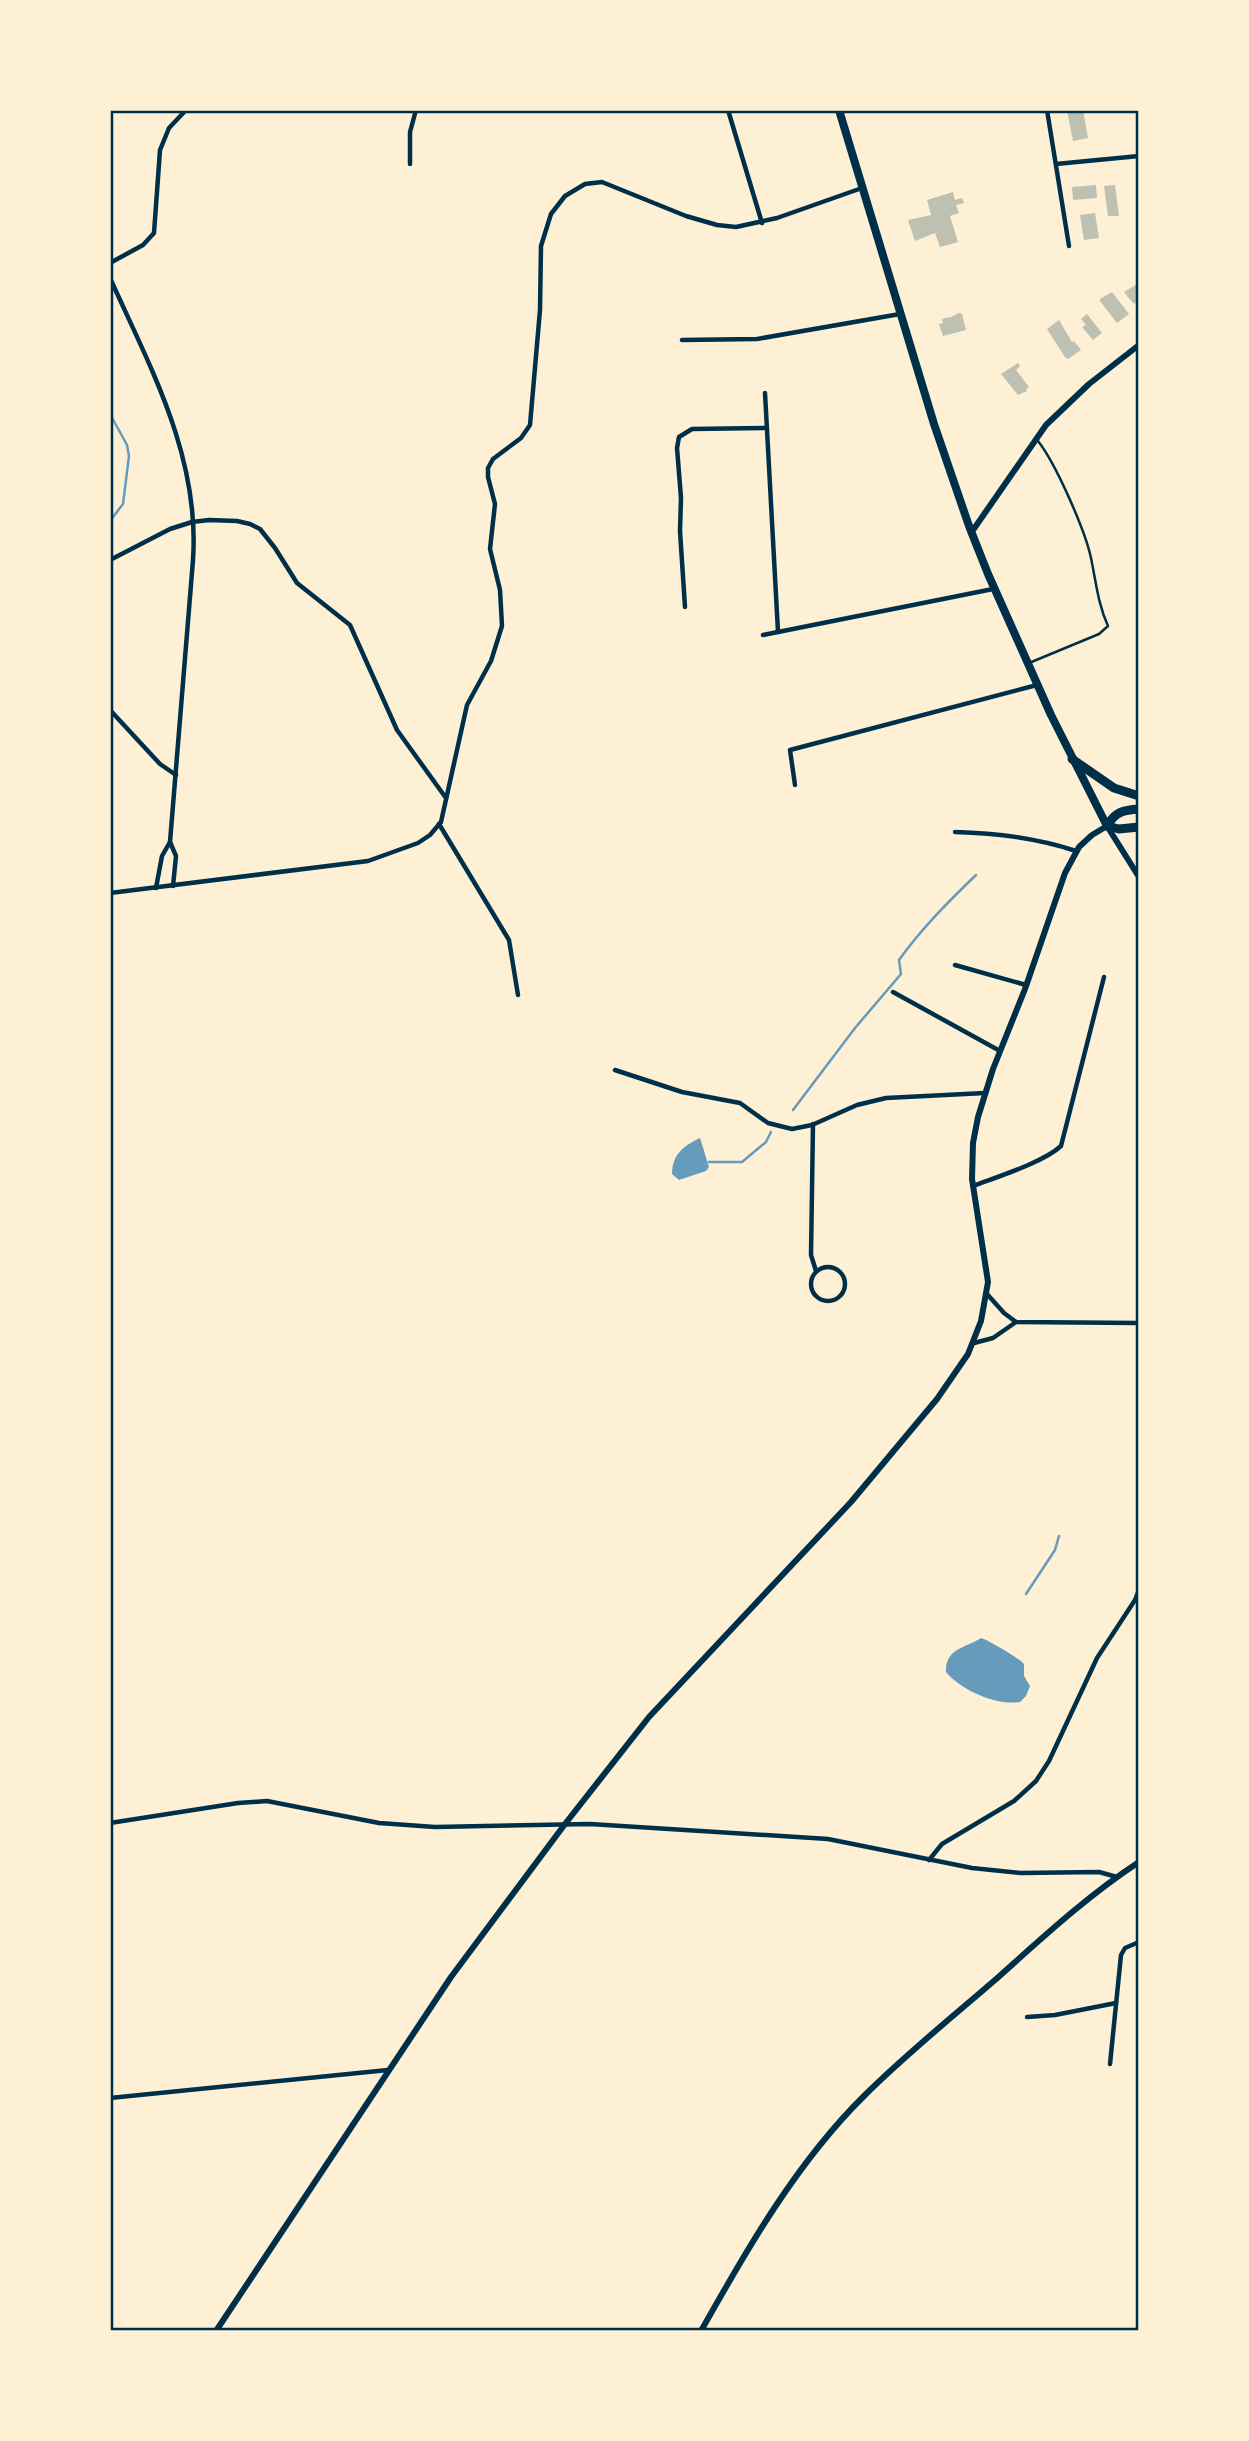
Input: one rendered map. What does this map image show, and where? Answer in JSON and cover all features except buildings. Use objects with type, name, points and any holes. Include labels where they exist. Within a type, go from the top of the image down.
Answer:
[{"type":"highway","points":[[839,110],[941,445],[971,533],[994,589],[1072,759],[1107,826],[1119,829],[1139,827]]},
{"type":"highway","points":[[1072,759],[1114,788],[1139,796]]},
{"type":"highway","points":[[1107,826],[1119,812],[1139,809]]},
{"type":"main road","points":[[971,533],[1036,438],[1079,392],[1139,345]]},
{"type":"main road","points":[[216,2331],[451,1977],[565,1824],[653,1713],[821,1534],[950,1382],[974,1343],[987,1294],[987,1267],[973,1186],[974,1134],[985,1093],[1059,887],[1076,851],[1092,835],[1107,826],[1139,877]]},
{"type":"main road","points":[[701,2331],[795,2179],[864,2096],[1062,1920],[1139,1862]]},
{"type":"street","points":[[110,263],[143,245],[153,233],[160,150],[172,123],[186,110]]},
{"type":"street","points":[[410,164],[410,132],[416,110]]},
{"type":"street","points":[[728,110],[762,223]]},
{"type":"street","points":[[1047,110],[1069,246]]},
{"type":"street","points":[[1056,164],[1139,156]]},
{"type":"street","points":[[110,893],[371,860],[418,843],[430,835],[439,824],[467,705],[491,661],[501,632],[502,600],[491,549],[495,504],[487,471],[493,459],[521,438],[530,425],[540,310],[540,254],[551,214],[565,196],[585,184],[597,182],[611,185],[678,213],[717,225],[736,227],[762,223],[863,188]]},
{"type":"street","points":[[110,278],[175,424],[190,485],[194,521],[170,842],[162,856],[156,887]]},
{"type":"street","points":[[682,340],[757,339],[901,314]]},
{"type":"street","points":[[765,393],[778,632]]},
{"type":"street","points":[[685,607],[678,440],[684,432],[692,429],[767,428]]},
{"type":"street","points":[[110,560],[170,529],[194,521],[237,521],[255,526],[275,548],[297,583],[350,625],[397,730],[446,799]]},
{"type":"street","points":[[763,635],[994,589]]},
{"type":"street","points":[[795,785],[790,750],[1037,685]]},
{"type":"street","points":[[110,710],[160,764],[176,775]]},
{"type":"street","points":[[439,824],[509,940],[518,995]]},
{"type":"street","points":[[955,832],[1007,836],[1050,843],[1076,851]]},
{"type":"street","points":[[170,842],[176,856],[173,886]]},
{"type":"street","points":[[955,965],[1026,985]]},
{"type":"street","points":[[973,1186],[1014,1170],[1061,1146],[1104,977]]},
{"type":"street","points":[[892,992],[1000,1051]]},
{"type":"street","points":[[615,1070],[682,1092],[740,1103],[776,1126],[796,1129],[858,1105],[894,1097],[985,1093]]},
{"type":"street","points":[[813,1124],[811,1255],[816,1271],[811,1284],[815,1295],[827,1301],[841,1296],[846,1286],[842,1273],[830,1266],[816,1271]]},
{"type":"street","points":[[987,1294],[1016,1322],[1139,1323]]},
{"type":"street","points":[[974,1343],[1005,1332],[1016,1322]]},
{"type":"street","points":[[929,1860],[942,1844],[1014,1801],[1041,1775],[1097,1658],[1139,1590]]},
{"type":"street","points":[[110,1823],[262,1800],[294,1804],[367,1821],[403,1825],[444,1827],[565,1824],[828,1839],[972,1868],[1008,1872],[1099,1872],[1117,1877]]},
{"type":"street","points":[[1110,2064],[1123,1952],[1127,1947],[1139,1942]]},
{"type":"street","points":[[1027,2017],[1055,2015],[1116,2003]]},
{"type":"street","points":[[110,2098],[389,2070]]},
{"type":"lane","points":[[1028,664],[1098,634],[1108,626],[1099,604],[1087,541],[1036,438]]},
{"type":"water","points":[[700,1138],[709,1167],[706,1171],[679,1180],[672,1174],[676,1156],[688,1144]]},
{"type":"water","points":[[981,1638],[1024,1664],[1024,1676],[1030,1686],[1020,1702],[1000,1702],[980,1695],[961,1685],[946,1672],[953,1653]]},
{"type":"waterway","points":[[110,414],[127,445],[129,456],[123,504],[110,521]]},
{"type":"waterway","points":[[793,1110],[855,1028],[901,974],[899,960],[908,948],[976,875]]},
{"type":"waterway","points":[[709,1162],[742,1162],[766,1142],[771,1132]]},
{"type":"waterway","points":[[1026,1594],[1055,1550],[1059,1536]]}]
